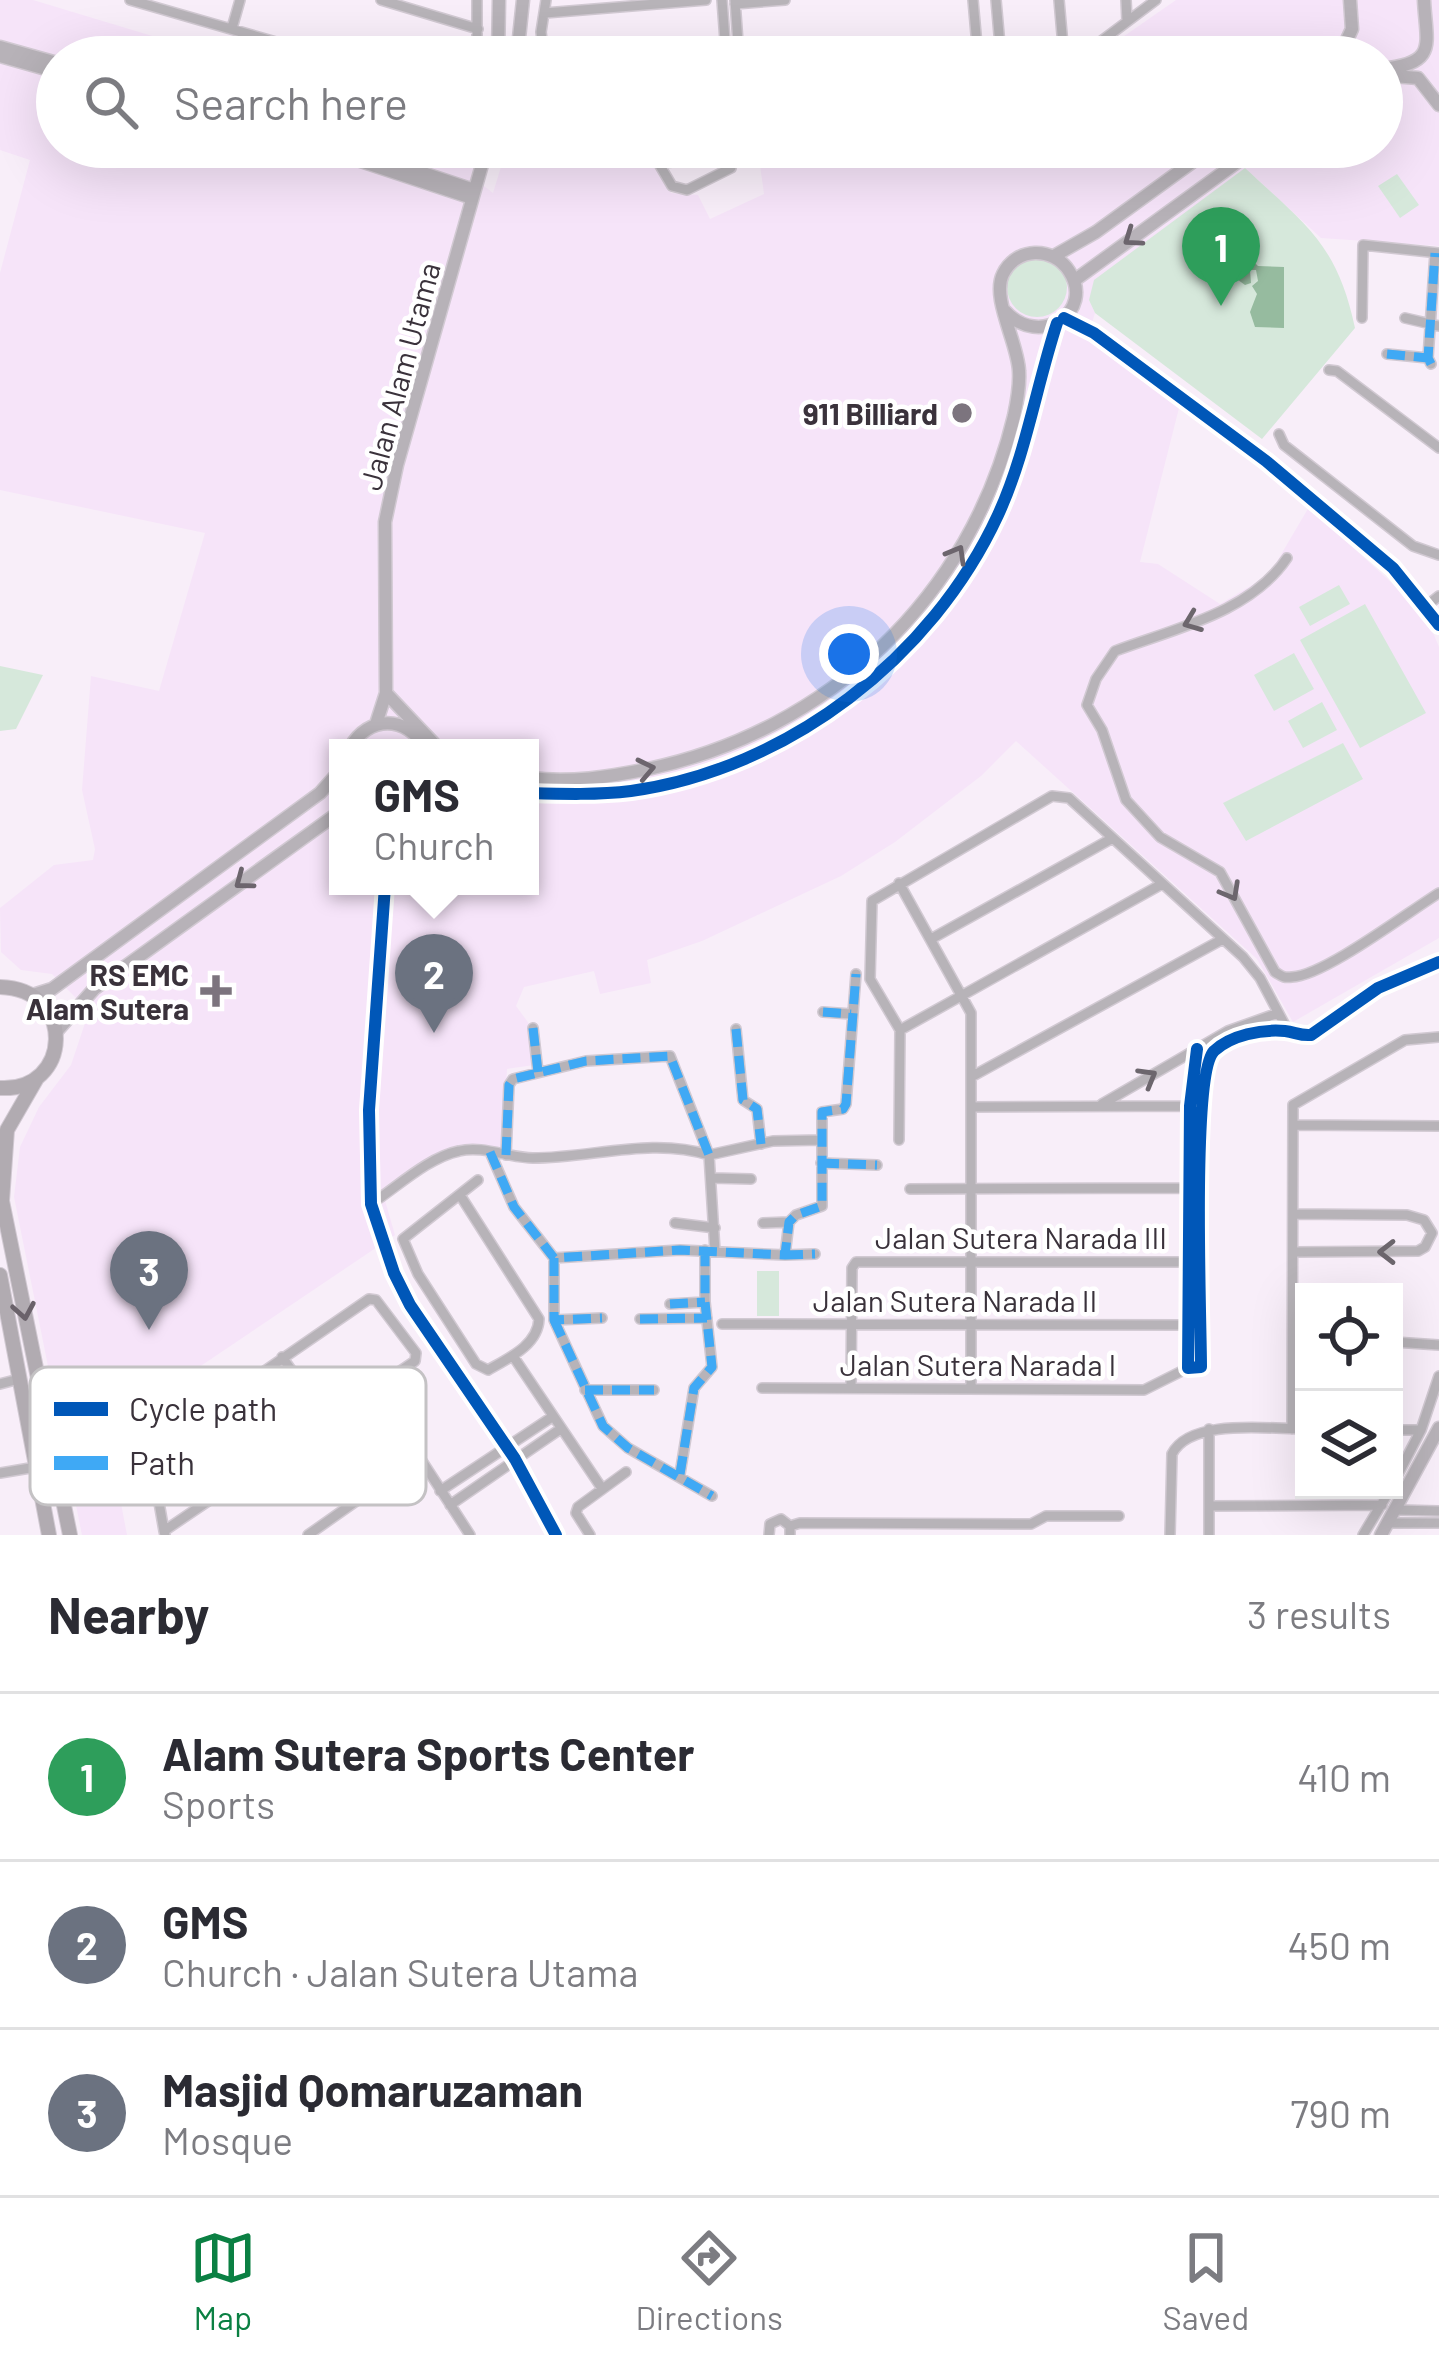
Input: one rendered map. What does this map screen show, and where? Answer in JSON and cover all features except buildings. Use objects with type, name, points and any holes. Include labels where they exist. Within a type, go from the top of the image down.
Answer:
[{"type":"main road","points":[[498,36],[499,0]]},
{"type":"main road","points":[[519,36],[523,0]]},
{"type":"main road","points":[[1349,36],[1350,0]]},
{"type":"main road","points":[[1424,0],[1431,31],[1424,66],[1436,99]]},
{"type":"main road","points":[[1403,67],[1427,50]]},
{"type":"main road","points":[[0,51],[36,61]]},
{"type":"main road","points":[[1403,75],[1413,76],[1436,99]]},
{"type":"main road","points":[[387,168],[473,194]]},
{"type":"main road","points":[[402,168],[473,194]]},
{"type":"main road","name":"Jalan Alam Utama","points":[[376,724],[386,693],[385,522],[481,168]]},
{"type":"main road","points":[[539,778],[605,777],[719,751],[802,710],[892,640],[950,567],[997,478],[1015,412],[1019,370],[1000,284],[1004,271],[1026,254],[1054,256],[1085,240],[1184,168]]},
{"type":"main road","points":[[1075,280],[1229,168]]},
{"type":"main road","points":[[1085,240],[1072,258],[1074,265],[1096,264]]},
{"type":"main road","points":[[1054,256],[1075,280],[1075,296],[1094,333]]},
{"type":"main road","points":[[539,793],[629,791],[706,773],[801,730],[860,690],[896,658],[962,579],[999,513],[1023,450],[1040,373],[1060,320],[1075,296]]},
{"type":"main road","points":[[1005,311],[1023,326],[1035,328],[1060,320],[1094,333],[1266,461],[1393,568],[1439,625]]},
{"type":"main road","points":[[386,693],[423,739]]},
{"type":"main road","points":[[354,739],[376,724],[399,723],[421,739]]},
{"type":"main road","points":[[0,987],[26,992],[52,989],[329,783]]},
{"type":"main road","points":[[36,1367],[2,1201],[4,1123],[52,1058],[56,1032],[94,989],[329,819]]},
{"type":"main road","points":[[384,895],[369,1110],[371,1204],[410,1305],[515,1459],[556,1535]]},
{"type":"main road","points":[[0,972],[49,1011],[56,1032]]},
{"type":"main road","points":[[52,989],[57,1004],[71,1011]]},
{"type":"main road","points":[[0,1088],[24,1086],[37,1078]]},
{"type":"main road","points":[[0,1275],[30,1436]]},
{"type":"main road","points":[[1387,1518],[1439,1428]]},
{"type":"main road","points":[[43,1505],[49,1535]]},
{"type":"main road","points":[[64,1505],[70,1535]]},
{"type":"street","points":[[130,0],[258,36]]},
{"type":"street","points":[[232,28],[240,0]]},
{"type":"street","points":[[381,0],[478,29]]},
{"type":"street","points":[[477,0],[478,36]]},
{"type":"street","points":[[542,36],[546,0]]},
{"type":"street","points":[[545,13],[706,0]]},
{"type":"street","points":[[722,0],[725,36]]},
{"type":"street","points":[[737,36],[735,2],[785,0]]},
{"type":"street","points":[[973,0],[976,36]]},
{"type":"street","points":[[996,0],[999,36]]},
{"type":"street","points":[[1059,0],[1062,36]]},
{"type":"street","points":[[1126,0],[1126,21]]},
{"type":"street","points":[[1107,36],[1156,0]]},
{"type":"street","points":[[664,168],[672,186],[687,190],[728,168]]},
{"type":"street","points":[[1361,318],[1363,245],[1437,253],[1429,361],[1388,354]]},
{"type":"street","points":[[1405,318],[1434,326]]},
{"type":"street","points":[[1329,370],[1439,448]]},
{"type":"street","points":[[1279,434],[1284,445],[1413,546],[1439,555]]},
{"type":"street","points":[[1287,559],[1247,597],[1115,651],[1106,659],[1087,705],[1102,730],[1119,789],[1160,837],[1220,872],[1274,971],[1283,977],[1296,978],[1323,966],[1439,893]]},
{"type":"street","points":[[1425,607],[1439,596]]},
{"type":"street","points":[[899,1140],[899,1030],[869,970],[872,901],[1052,796],[1064,795],[1252,967],[1288,1031]]},
{"type":"street","points":[[931,939],[1111,839]]},
{"type":"street","points":[[899,883],[971,1013],[971,1388]]},
{"type":"street","points":[[899,1030],[1162,884]]},
{"type":"street","points":[[971,1077],[1222,939]]},
{"type":"street","points":[[1198,1049],[1188,1188],[1188,1368],[1201,1366],[1195,1106],[1214,1052],[1240,1036],[1288,1031],[1300,1036],[1323,1030],[1378,988],[1436,964]]},
{"type":"street","points":[[763,1223],[789,1222],[822,1206],[823,1112],[843,1109],[846,1104],[856,974]]},
{"type":"street","points":[[823,1012],[851,1014]]},
{"type":"street","points":[[1099,1106],[1240,1025],[1278,1013]]},
{"type":"street","points":[[533,1028],[538,1072]]},
{"type":"street","points":[[736,1029],[743,1100],[757,1109],[760,1144]]},
{"type":"street","points":[[1297,1283],[1292,1109],[1296,1101],[1405,1040],[1439,1037]]},
{"type":"street","points":[[506,1155],[513,1078],[586,1061],[670,1056],[675,1061],[709,1155],[716,1228],[705,1302],[712,1366],[694,1388],[680,1474]]},
{"type":"street","points":[[970,1107],[1195,1106]]},
{"type":"street","points":[[1293,1125],[1439,1126]]},
{"type":"street","points":[[371,1204],[455,1151],[532,1158],[660,1147],[709,1155],[760,1144],[821,1140]]},
{"type":"street","points":[[490,1152],[514,1207],[554,1258],[554,1320],[603,1426],[616,1440],[712,1496]]},
{"type":"street","points":[[821,1163],[877,1165]]},
{"type":"street","points":[[712,1178],[751,1179]]},
{"type":"street","points":[[460,1195],[539,1319],[536,1335],[488,1370],[476,1364],[418,1274],[403,1238],[478,1180]]},
{"type":"street","points":[[910,1189],[1188,1188]]},
{"type":"street","points":[[1295,1214],[1407,1215],[1435,1226],[1435,1240],[1418,1251],[1296,1252]]},
{"type":"street","points":[[785,1255],[789,1222]]},
{"type":"street","points":[[675,1223],[716,1228]]},
{"type":"street","points":[[554,1258],[710,1251],[815,1254]]},
{"type":"street","name":"Jalan Sutera Narada III","points":[[851,1323],[854,1263],[1188,1262]]},
{"type":"street","points":[[269,1367],[373,1298],[417,1357],[402,1367]]},
{"type":"street","points":[[670,1304],[705,1302]]},
{"type":"street","points":[[554,1320],[602,1318]]},
{"type":"street","points":[[640,1319],[707,1318]]},
{"type":"street","points":[[851,1323],[851,1387]]},
{"type":"street","name":"Jalan Sutera Narada II","points":[[722,1324],[1188,1325]]},
{"type":"street","points":[[1403,1342],[1438,1344]]},
{"type":"street","points":[[513,1356],[601,1487]]},
{"type":"street","points":[[283,1357],[290,1367]]},
{"type":"street","name":"Jalan Sutera Narada I","points":[[762,1388],[1144,1390],[1188,1368]]},
{"type":"street","points":[[1403,1464],[1439,1376]]},
{"type":"street","points":[[0,1384],[19,1379]]},
{"type":"street","points":[[585,1390],[654,1390]]},
{"type":"street","points":[[440,1491],[552,1417]]},
{"type":"street","points":[[1170,1535],[1173,1449],[1193,1433],[1209,1430],[1295,1429]]},
{"type":"street","points":[[450,1504],[559,1430]]},
{"type":"street","points":[[1209,1430],[1209,1535]]},
{"type":"street","points":[[1403,1430],[1420,1430]]},
{"type":"street","points":[[0,1473],[30,1468]]},
{"type":"street","points":[[426,1471],[470,1535]]},
{"type":"street","points":[[590,1535],[576,1514],[578,1507],[626,1472]]},
{"type":"street","points":[[165,1533],[205,1505]]},
{"type":"street","points":[[308,1535],[351,1505]]},
{"type":"street","points":[[1209,1506],[1439,1523]]},
{"type":"street","points":[[1363,1535],[1387,1518],[1439,1511]]},
{"type":"street","points":[[769,1535],[768,1529],[781,1519],[790,1531],[800,1523],[1031,1529],[1046,1516],[1119,1516]]},
{"type":"shaded area","points":[[0,0],[33,0],[152,36],[36,36],[36,168],[473,168],[471,176],[493,193],[501,168],[662,168],[671,193],[698,195],[710,219],[764,194],[760,168],[1245,168],[1089,300],[1095,313],[1087,339],[1179,408],[1140,562],[1158,564],[1220,604],[1269,575],[1309,507],[1396,587],[1439,647],[1439,938],[1293,1022],[1257,959],[1016,741],[981,776],[895,842],[841,876],[702,941],[647,960],[651,983],[600,994],[594,971],[524,987],[516,1006],[530,1025],[534,1065],[507,1069],[503,1149],[452,1148],[385,1188],[395,1235],[199,1367],[48,1367],[14,1197],[20,1147],[39,1107],[71,1065],[89,1011],[52,974],[21,970],[1,952],[0,908],[54,865],[93,860],[95,849],[82,790],[91,676],[159,691],[205,533],[0,490],[0,273],[30,160],[0,150]]},
{"type":"shaded area","points":[[1176,0],[1439,0],[1439,246],[1321,238],[1245,168],[1403,168],[1403,36],[1124,36]]},
{"type":"shaded area","points":[[1245,168],[1316,237],[1339,275],[1355,328],[1262,439],[1095,313],[1089,300],[1094,280]]},
{"type":"shaded area","points":[[1397,174],[1419,205],[1400,218],[1378,186]]},
{"type":"shaded area","points":[[1037,257],[1058,266],[1067,287],[1058,308],[1037,317],[1016,308],[1007,287],[1016,266]]},
{"type":"shaded area","points":[[1252,260],[1258,266],[1284,267],[1284,328],[1255,327],[1250,312],[1257,294],[1252,286],[1258,281],[1256,270],[1250,270],[1251,283],[1245,285],[1234,277]]},
{"type":"shaded area","points":[[1339,585],[1350,604],[1310,626],[1299,607]]},
{"type":"shaded area","points":[[1365,604],[1426,713],[1360,748],[1300,640]]},
{"type":"shaded area","points":[[1294,653],[1314,689],[1274,711],[1254,675]]},
{"type":"shaded area","points":[[0,666],[43,675],[16,729],[0,731]]},
{"type":"shaded area","points":[[1322,702],[1337,730],[1303,748],[1288,721]]},
{"type":"shaded area","points":[[1343,743],[1363,779],[1246,841],[1223,803]]},
{"type":"shaded area","points":[[757,1271],[779,1271],[779,1316],[757,1316]]},
{"type":"shaded area","points":[[76,1505],[121,1505],[127,1535],[82,1535]]},
{"type":"marked path","points":[[1431,364],[1435,253]]},
{"type":"marked path","points":[[1387,354],[1428,358]]},
{"type":"marked path","points":[[490,1152],[514,1207],[554,1258],[680,1250],[785,1255],[789,1222],[822,1206],[822,1112],[843,1109],[846,1104],[856,974]]},
{"type":"marked path","points":[[823,1012],[851,1014]]},
{"type":"marked path","points":[[533,1028],[538,1072]]},
{"type":"marked path","points":[[736,1029],[743,1100],[757,1109],[761,1144]]},
{"type":"marked path","points":[[506,1155],[513,1079],[586,1061],[670,1056],[709,1155]]},
{"type":"marked path","points":[[821,1163],[877,1165]]},
{"type":"marked path","points":[[680,1474],[694,1388],[712,1367],[705,1250]]},
{"type":"marked path","points":[[785,1255],[815,1254]]},
{"type":"marked path","points":[[554,1258],[554,1320],[602,1318]]},
{"type":"marked path","points":[[670,1304],[705,1302]]},
{"type":"marked path","points":[[640,1319],[707,1318]]},
{"type":"marked path","points":[[554,1320],[603,1426],[628,1448],[712,1496]]},
{"type":"marked path","points":[[585,1390],[654,1390]]},
{"type":"cycle path","points":[[1064,318],[1094,333],[1266,461],[1393,568],[1439,625]]},
{"type":"cycle path","points":[[539,793],[631,791],[689,779],[745,759],[799,732],[894,659],[970,567],[998,515],[1057,323]]},
{"type":"cycle path","points":[[384,895],[369,1110],[371,1204],[410,1305],[515,1459],[556,1535]]},
{"type":"cycle path","points":[[1197,1049],[1190,1106],[1188,1368],[1201,1367],[1200,1149],[1202,1103],[1214,1051],[1257,1032],[1311,1035],[1378,988],[1439,962]]},
{"type":"place","name":"Alam Sutera Sports Center","points":[[1221,306]]},
{"type":"place","name":"911 Billiard","points":[[962,413]]},
{"type":"place","name":"RS EMC Alam Sutera","points":[[216,991]]},
{"type":"place","name":"GMS","points":[[434,1033]]},
{"type":"place","name":"Masjid Qomaruzaman","points":[[149,1330]]}]
